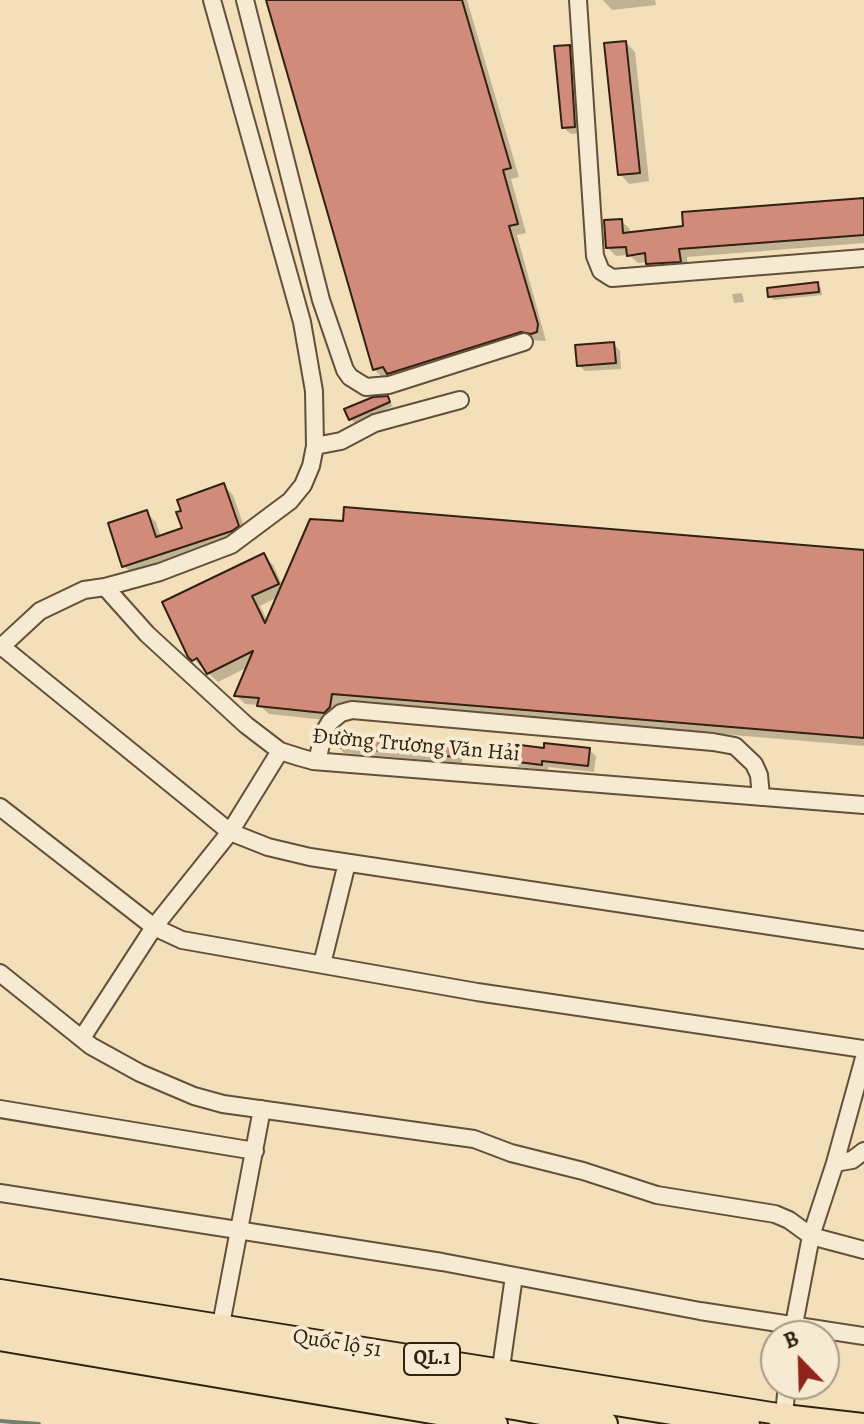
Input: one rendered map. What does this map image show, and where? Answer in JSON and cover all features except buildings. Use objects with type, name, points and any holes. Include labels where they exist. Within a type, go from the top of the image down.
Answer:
[{"type":"highway","name":"Quốc lộ 51","points":[[0,1304],[220,1332],[500,1378],[747,1424]]},
{"type":"highway","name":"Quốc lộ 51","points":[[0,1325],[117,1352],[517,1416],[605,1424]]},
{"type":"main road","name":"Quốc lộ 51","points":[[0,1290],[220,1332]]},
{"type":"main road","name":"Quốc lộ 51","points":[[0,1340],[117,1352],[497,1424]]},
{"type":"main road","name":"Quốc lộ 51","points":[[500,1378],[783,1420],[864,1424]]},
{"type":"street","points":[[212,0],[302,322],[314,391],[315,446],[311,466],[303,485],[290,501],[231,545],[160,572],[84,590],[40,611],[1,647],[230,832],[281,851],[864,940]]},
{"type":"street","points":[[245,0],[321,300],[350,377],[366,387],[389,385],[524,342]]},
{"type":"street","points":[[578,0],[595,256],[601,271],[612,278],[864,258]]},
{"type":"street","points":[[315,446],[341,441],[375,423],[460,400]]},
{"type":"street","name":"Đường Trương Văn Hải","points":[[105,587],[147,634],[246,725],[280,751],[317,761],[864,805]]},
{"type":"street","points":[[317,761],[330,722],[341,713],[352,710],[735,746],[754,764],[759,775],[761,797]]},
{"type":"street","points":[[82,1038],[154,927],[230,832],[280,751]]},
{"type":"street","points":[[0,807],[154,927],[182,940],[477,992],[864,1049]]},
{"type":"street","points":[[322,964],[347,863]]},
{"type":"street","points":[[0,973],[82,1038],[140,1073],[194,1096],[223,1104],[474,1139],[511,1153],[583,1171],[657,1195],[775,1214],[811,1236],[864,1250]]},
{"type":"street","points":[[794,1320],[811,1236],[854,1159],[864,1058]]},
{"type":"street","points":[[0,1109],[255,1151]]},
{"type":"street","points":[[220,1332],[262,1109]]},
{"type":"street","points":[[0,1193],[442,1262],[760,1323]]},
{"type":"street","points":[[500,1378],[514,1276]]},
{"type":"street","points":[[840,1334],[864,1336]]},
{"type":"street","points":[[783,1420],[785,1400]]},
{"type":"waterway","points":[[0,1421],[39,1424]]}]
